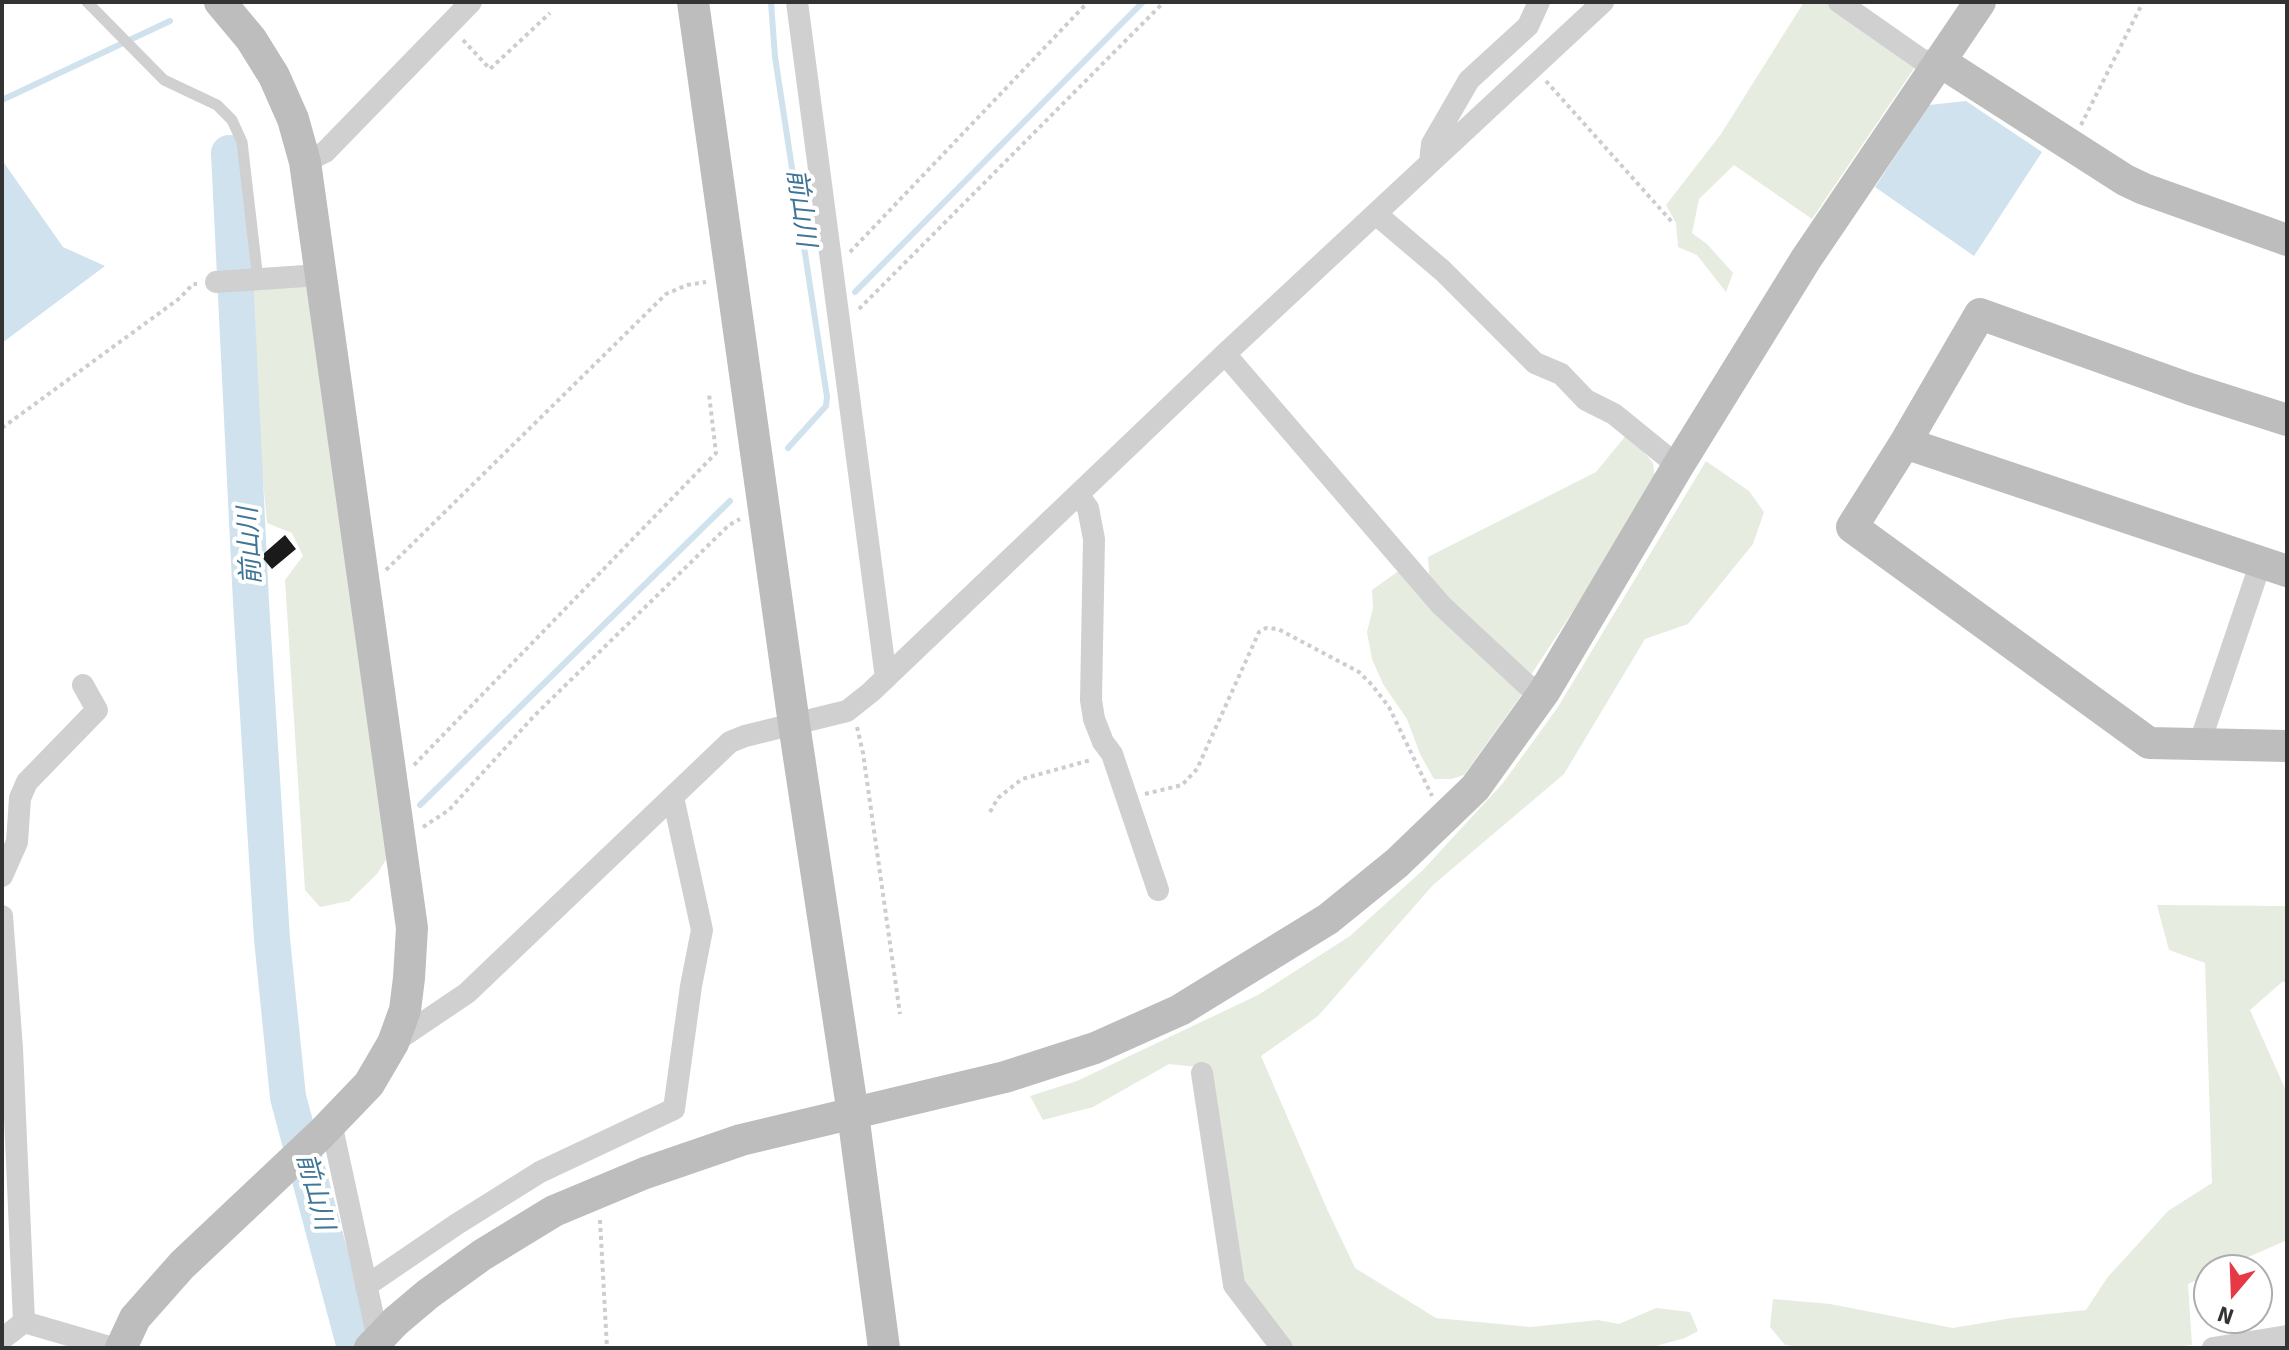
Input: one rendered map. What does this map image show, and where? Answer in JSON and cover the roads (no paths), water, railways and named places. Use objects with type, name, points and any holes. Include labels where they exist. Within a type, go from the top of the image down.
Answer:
[{"type":"street","points":[[121,1348],[135,1318],[182,1265],[326,1129],[369,1084],[393,1043],[405,1010],[412,928],[305,162],[293,119],[274,76],[251,39],[220,2]]},
{"type":"street","points":[[305,162],[325,152],[471,2]]},
{"type":"street","points":[[693,2],[884,1348]]},
{"type":"street","points":[[797,2],[886,678]]},
{"type":"street","points":[[1430,163],[1432,144],[1469,80],[1528,26],[1539,2]]},
{"type":"street","points":[[393,1043],[467,993],[730,742],[847,711],[886,678],[1225,354],[1603,2]]},
{"type":"street","points":[[1839,2],[1922,60],[1941,62],[2144,189],[2287,240]]},
{"type":"street","points":[[370,1348],[388,1335],[428,1294],[482,1255],[554,1211],[645,1173],[741,1140],[1005,1077],[1095,1048],[1180,1010],[1328,919],[1397,863],[1475,788],[1544,692],[1806,259],[1980,2]]},
{"type":"street","points":[[1376,214],[1443,271],[1535,363],[1561,374],[1586,400],[1614,414],[1678,466]]},
{"type":"street","points":[[216,282],[320,275]]},
{"type":"street","points":[[2287,420],[1980,314],[1852,527],[2149,743],[2287,746]]},
{"type":"street","points":[[1225,354],[1441,605],[1527,685],[1544,692]]},
{"type":"street","points":[[1905,443],[2274,567],[2199,745]]},
{"type":"street","points":[[1079,496],[1088,508],[1094,539],[1091,700],[1094,719],[1110,751],[1158,890]]},
{"type":"street","points":[[2,876],[17,842],[20,798],[27,782],[97,710],[83,685]]},
{"type":"street","points":[[366,1286],[540,1172],[674,1109],[702,930],[673,797]]},
{"type":"street","points":[[2,916],[12,1048],[24,1322]]},
{"type":"street","points":[[1202,1073],[1234,1285],[1243,1301],[1282,1348]]},
{"type":"street","points":[[326,1129],[366,1286],[388,1335]]},
{"type":"street","points":[[2,1339],[24,1322]]},
{"type":"street","points":[[24,1322],[113,1348]]},
{"type":"street","points":[[2213,1348],[2287,1336]]},
{"type":"lane","points":[[87,2],[164,80],[217,105],[232,120],[242,142],[252,280]]},
{"type":"water","points":[[1966,101],[2042,152],[1974,256],[1875,187],[1929,105]]},
{"type":"water","points":[[2,160],[63,247],[105,266],[2,343]]},
{"type":"waterway","name":"前山川","points":[[771,2],[775,57],[827,397],[826,406],[788,448]]},
{"type":"waterway","points":[[855,292],[1143,2]]},
{"type":"waterway","points":[[2,100],[170,21]]},
{"type":"waterway","name":"前山川","points":[[229,153],[251,602],[272,939],[288,1097],[355,1348]]},
{"type":"waterway","name":"前山川","points":[[420,805],[730,501]]},
{"type":"waterway","name":"前山川","points":[[272,939],[284,928]]}]
